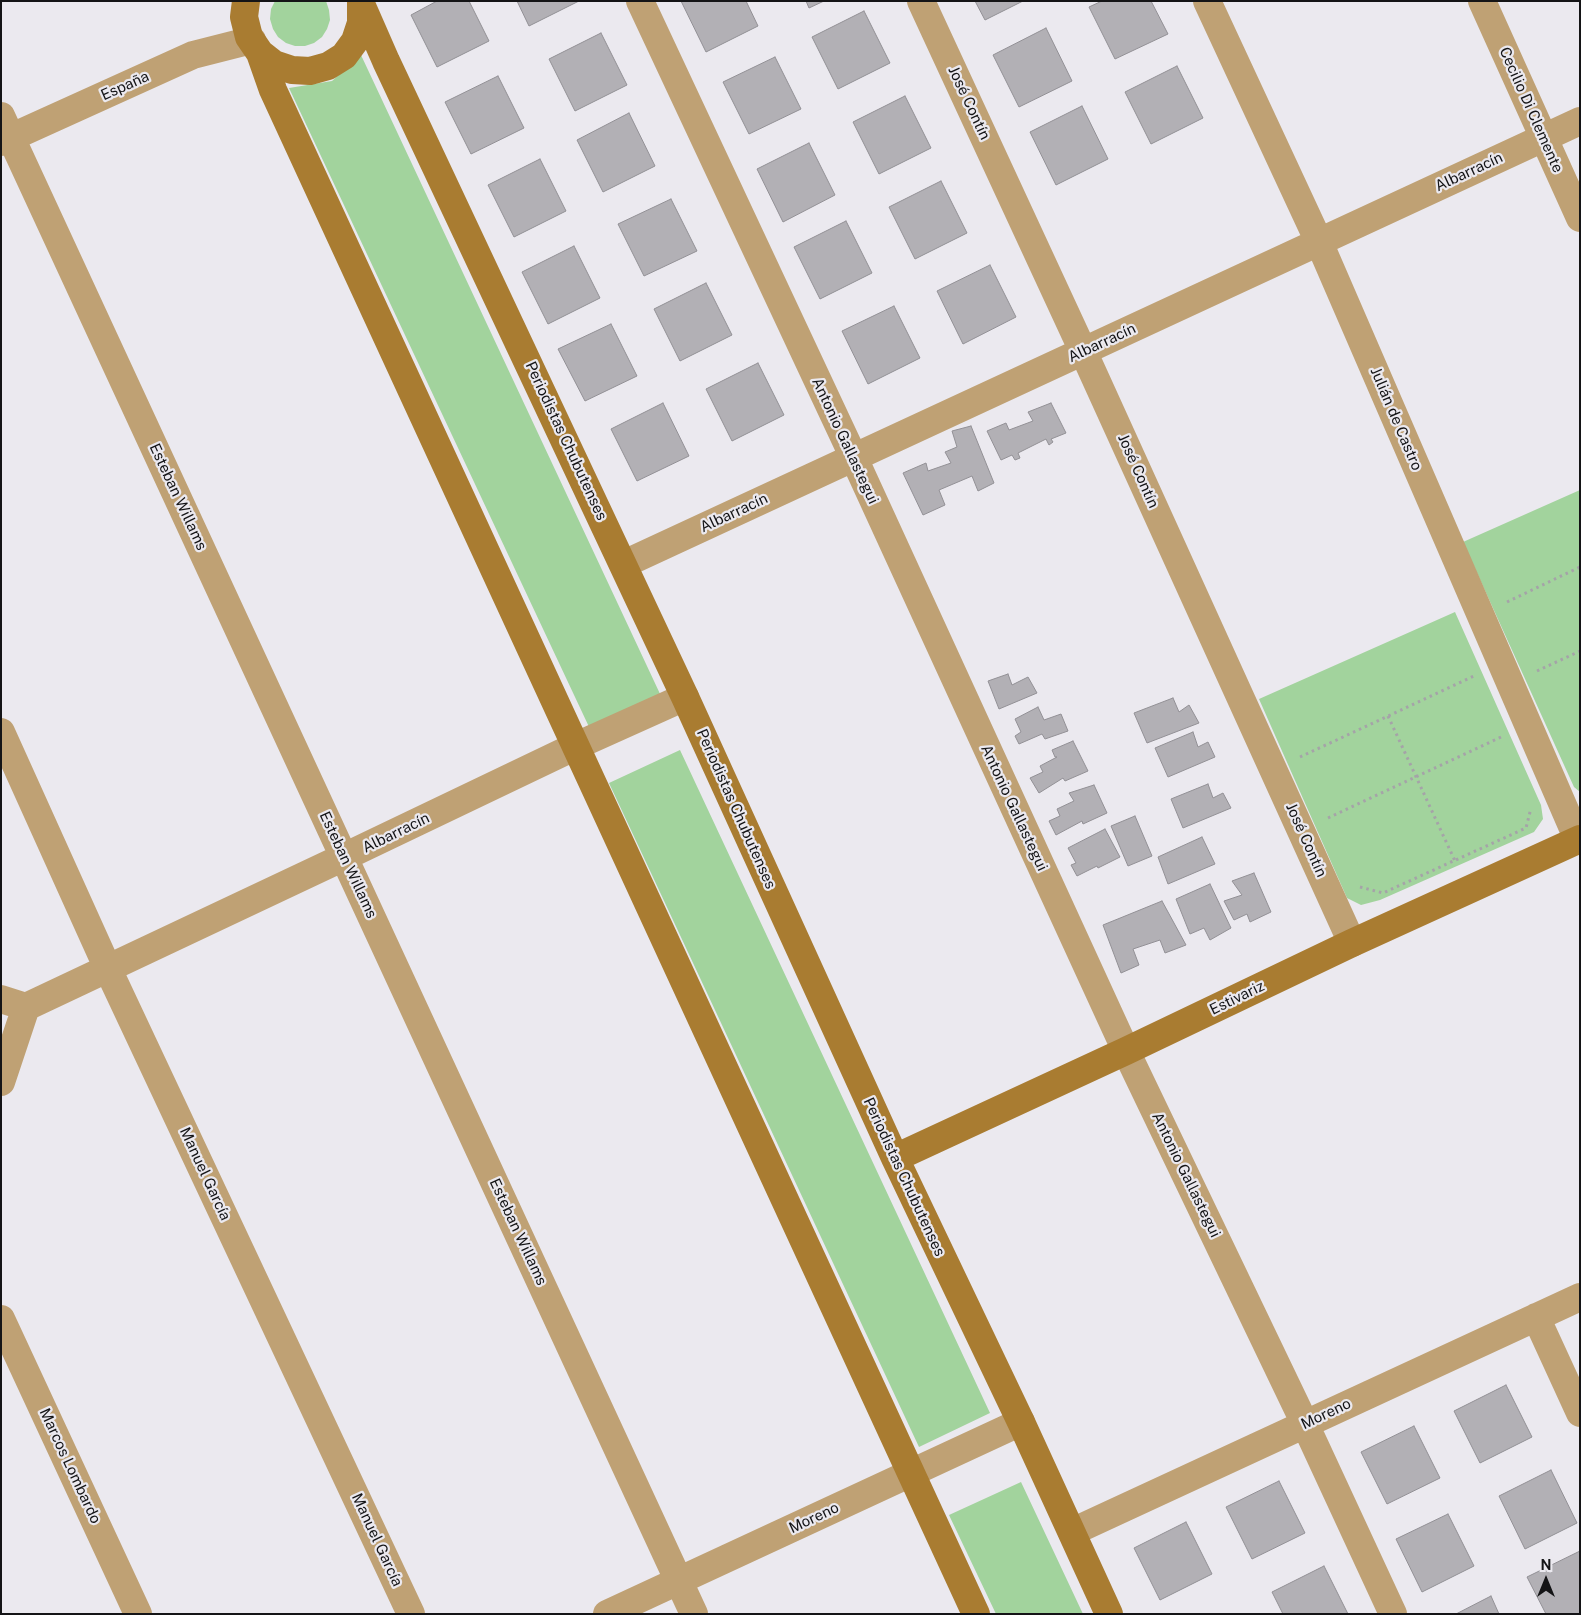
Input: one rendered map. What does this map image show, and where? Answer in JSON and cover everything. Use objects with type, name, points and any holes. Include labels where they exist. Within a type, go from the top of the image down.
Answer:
[{"type":"street","points":[[233,1],[976,1614]]},
{"type":"street","points":[[246,1],[244,17],[253,43],[274,64],[292,70],[310,72],[328,66],[344,56],[355,41],[361,23],[361,3]]},
{"type":"street","name":"Antonio Gallastegui","points":[[640,1],[854,458],[1126,1051],[1393,1614]]},
{"type":"street","name":"José Contín","points":[[921,1],[1083,351],[1352,942]]},
{"type":"street","name":"Julián de Castro","points":[[1207,1],[1319,242],[1579,840]]},
{"type":"street","name":"Cecilio Di Clemente","points":[[1482,1],[1580,218]]},
{"type":"street","name":"Periodistas Chubutenses","points":[[361,3],[386,61],[624,564],[895,1158],[1021,1422],[1109,1614]]},
{"type":"street","name":"España","points":[[5,132],[194,55],[253,43]]},
{"type":"street","name":"Albarracín","points":[[624,564],[1580,121]]},
{"type":"street","name":"Esteban Willams","points":[[5,132],[694,1614]]},
{"type":"street","name":"Albarracín","points":[[14,1003],[108,969],[576,746],[685,697]]},
{"type":"street","name":"Manuel García","points":[[1,732],[108,969],[411,1614]]},
{"type":"street","name":"Estivariz","points":[[895,1158],[1126,1051],[1352,942],[1579,840]]},
{"type":"street","points":[[1,1082],[14,1003]]},
{"type":"street","name":"Moreno","points":[[1072,1532],[1580,1297]]},
{"type":"street","points":[[1536,1317],[1580,1413]]},
{"type":"street","name":"Marcos Lombardo","points":[[1,1319],[138,1614]]},
{"type":"street","name":"Moreno","points":[[607,1614],[1021,1422]]},
{"type":"path","points":[[1506,602],[1580,567]]},
{"type":"path","points":[[1537,671],[1580,651]]},
{"type":"path","points":[[1304,765],[1300,756],[1474,676],[1478,684]]},
{"type":"path","points":[[1388,716],[1455,860]]},
{"type":"path","points":[[1498,728],[1506,745]]},
{"type":"path","points":[[1323,810],[1327,818],[1502,736]]},
{"type":"path","points":[[1357,887],[1383,893],[1526,828],[1532,803]]},
{"type":"green space","points":[[275,1],[326,1],[330,20],[322,37],[314,43],[305,46],[295,46],[286,43],[278,37],[270,19],[271,9]]},
{"type":"green space","points":[[361,55],[661,696],[590,729],[289,88],[332,81]]},
{"type":"green space","points":[[1580,490],[1580,792],[1574,787],[1463,542]]},
{"type":"green space","points":[[1455,612],[1541,805],[1543,819],[1534,832],[1380,900],[1361,905],[1347,898],[1259,699]]},
{"type":"green space","points":[[680,750],[990,1413],[919,1447],[609,783]]},
{"type":"green space","points":[[1021,1482],[1083,1614],[996,1614],[949,1515]]},
{"type":"building","points":[[437,1],[469,1],[489,41],[437,67],[411,15]]},
{"type":"building","points":[[517,1],[579,1],[529,26]]},
{"type":"building","points":[[681,1],[746,1],[758,26],[706,52]]},
{"type":"building","points":[[806,1],[824,1],[809,8]]},
{"type":"building","points":[[975,1],[1023,1],[985,20]]},
{"type":"building","points":[[1102,1],[1151,1],[1168,34],[1115,59],[1089,7]]},
{"type":"building","points":[[864,11],[890,63],[838,89],[812,37]]},
{"type":"building","points":[[1046,28],[1072,81],[1019,107],[993,55]]},
{"type":"building","points":[[601,33],[627,85],[575,111],[549,59]]},
{"type":"building","points":[[775,57],[801,109],[749,134],[723,82]]},
{"type":"building","points":[[1177,66],[1203,118],[1151,144],[1125,92]]},
{"type":"building","points":[[498,76],[524,128],[471,154],[445,102]]},
{"type":"building","points":[[905,96],[931,148],[879,174],[853,122]]},
{"type":"building","points":[[1082,106],[1108,159],[1056,185],[1030,132]]},
{"type":"building","points":[[629,113],[655,166],[603,192],[577,140]]},
{"type":"building","points":[[809,143],[835,195],[783,222],[757,169]]},
{"type":"building","points":[[540,159],[566,211],[514,237],[488,185]]},
{"type":"building","points":[[941,181],[967,233],[915,259],[889,207]]},
{"type":"building","points":[[671,199],[697,251],[644,276],[618,224]]},
{"type":"building","points":[[846,221],[872,273],[820,299],[794,247]]},
{"type":"building","points":[[574,246],[600,298],[548,324],[522,272]]},
{"type":"building","points":[[990,265],[1016,317],[963,344],[937,291]]},
{"type":"building","points":[[706,283],[732,335],[680,361],[654,309]]},
{"type":"building","points":[[894,306],[920,358],[868,384],[842,331]]},
{"type":"building","points":[[611,324],[637,376],[585,401],[558,349]]},
{"type":"building","points":[[758,363],[784,415],[732,441],[706,389]]},
{"type":"building","points":[[663,403],[689,456],[637,481],[611,429]]},
{"type":"building","points":[[1051,403],[1066,433],[1051,439],[1053,442],[1049,445],[1046,439],[1018,453],[1020,458],[1015,460],[1012,455],[1001,460],[987,431],[1006,423],[1009,430],[1033,421],[1028,412]]},
{"type":"building","points":[[971,426],[994,483],[978,491],[972,476],[939,490],[945,505],[923,515],[903,473],[926,463],[928,471],[951,463],[945,452],[957,447],[952,431]]},
{"type":"building","points":[[1008,674],[1012,685],[1028,677],[1037,693],[999,709],[988,681]]},
{"type":"building","points":[[1173,698],[1179,712],[1189,705],[1199,723],[1147,743],[1134,713]]},
{"type":"building","points":[[1038,707],[1044,720],[1061,714],[1068,731],[1045,739],[1042,734],[1019,744],[1015,736],[1021,732],[1015,719]]},
{"type":"building","points":[[1193,732],[1198,747],[1208,742],[1215,757],[1168,777],[1155,748]]},
{"type":"building","points":[[1073,741],[1088,771],[1065,781],[1063,778],[1039,793],[1030,778],[1043,772],[1040,766],[1057,757],[1055,757],[1052,750]]},
{"type":"building","points":[[1208,784],[1213,798],[1223,793],[1231,808],[1183,828],[1171,799]]},
{"type":"building","points":[[1094,785],[1107,813],[1083,824],[1082,821],[1056,835],[1049,821],[1060,816],[1057,809],[1074,801],[1069,793]]},
{"type":"building","points":[[1135,816],[1152,856],[1128,866],[1111,826]]},
{"type":"building","points":[[1105,829],[1120,857],[1077,876],[1071,865],[1076,863],[1068,848]]},
{"type":"building","points":[[1202,837],[1215,864],[1168,884],[1158,857]]},
{"type":"building","points":[[1254,873],[1271,912],[1250,922],[1247,914],[1234,920],[1224,901],[1242,895],[1232,881]]},
{"type":"building","points":[[1210,884],[1231,928],[1210,940],[1204,928],[1190,934],[1176,899]]},
{"type":"building","points":[[1162,901],[1186,945],[1165,953],[1160,940],[1133,949],[1139,965],[1121,973],[1103,925]]},
{"type":"building","points":[[1506,1385],[1532,1437],[1480,1463],[1454,1411]]},
{"type":"building","points":[[1414,1426],[1440,1478],[1387,1504],[1361,1452]]},
{"type":"building","points":[[1551,1470],[1577,1523],[1525,1549],[1499,1496]]},
{"type":"building","points":[[1279,1481],[1305,1533],[1252,1559],[1226,1507]]},
{"type":"building","points":[[1448,1514],[1474,1566],[1422,1592],[1396,1539]]},
{"type":"building","points":[[1186,1522],[1212,1574],[1160,1600],[1134,1548]]},
{"type":"building","points":[[1580,1551],[1580,1614],[1546,1614],[1527,1577]]},
{"type":"building","points":[[1324,1566],[1348,1614],[1283,1614],[1272,1592]]},
{"type":"building","points":[[1491,1596],[1499,1614],[1456,1614]]}]
